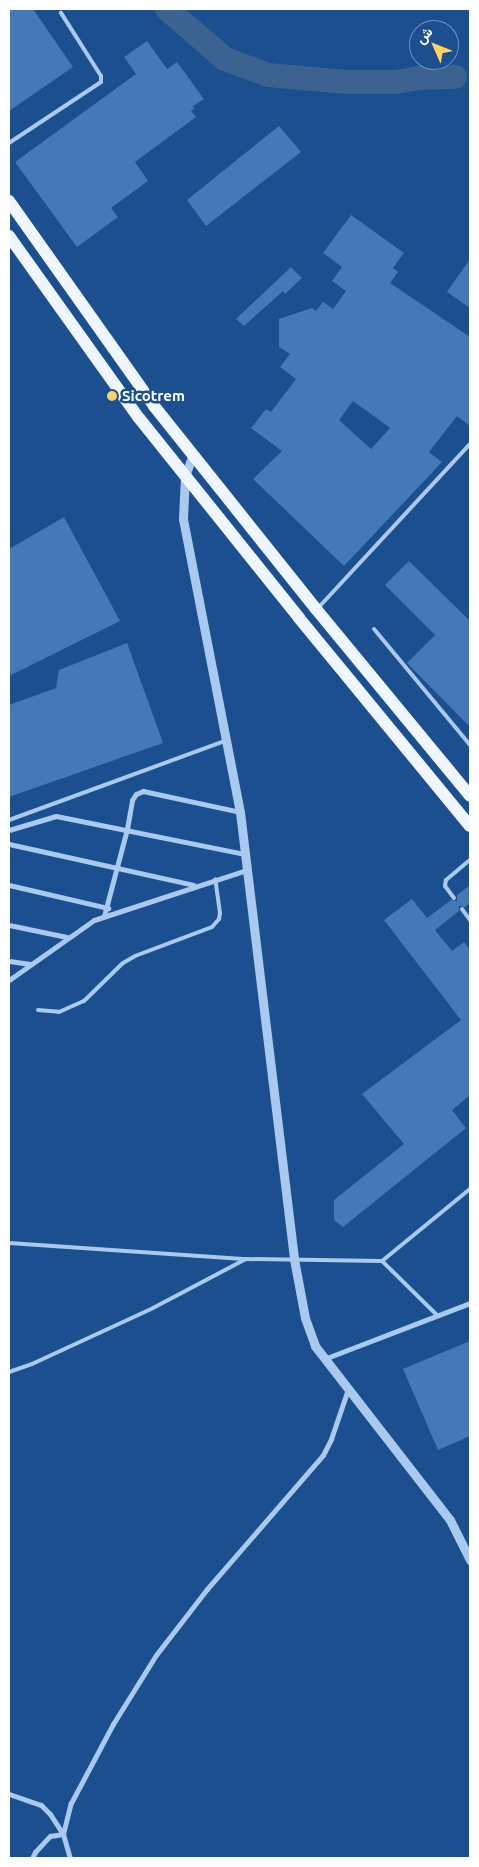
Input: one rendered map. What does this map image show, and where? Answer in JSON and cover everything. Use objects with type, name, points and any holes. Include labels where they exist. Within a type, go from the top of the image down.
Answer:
[{"type":"main road","points":[[9,201],[154,406],[316,609],[468,790]]},
{"type":"main road","points":[[9,236],[139,418],[470,826]]},
{"type":"street","points":[[193,454],[185,476],[183,519],[240,812],[294,1260],[305,1318],[315,1346],[324,1360],[450,1520],[470,1560]]},
{"type":"street","points":[[104,916],[108,908],[132,800],[136,794],[143,791],[240,812]]},
{"type":"street","points":[[9,830],[56,816],[246,854]]},
{"type":"street","points":[[9,844],[195,885]]},
{"type":"street","points":[[9,980],[67,937],[104,916],[195,885],[248,870]]},
{"type":"street","points":[[9,885],[108,908]]},
{"type":"street","points":[[9,924],[67,937]]},
{"type":"street","points":[[9,961],[31,964]]},
{"type":"street","points":[[324,1360],[437,1314],[470,1303]]},
{"type":"street","points":[[63,1834],[71,1803],[113,1724],[156,1655],[207,1589],[323,1456],[331,1439],[348,1389]]},
{"type":"street","points":[[9,1794],[41,1805],[63,1834],[70,1858]]},
{"type":"street","points":[[32,1858],[34,1852],[46,1840],[63,1834]]},
{"type":"lane","points":[[9,143],[101,82],[101,76],[61,14]]},
{"type":"lane","points":[[316,609],[470,444]]},
{"type":"lane","points":[[374,629],[470,745]]},
{"type":"lane","points":[[9,820],[227,740]]},
{"type":"lane","points":[[454,898],[445,886],[446,880],[470,860]]},
{"type":"lane","points":[[38,1010],[59,1012],[84,1001],[123,963],[135,956],[212,928],[219,920],[220,913],[215,879]]},
{"type":"lane","points":[[462,909],[470,920]]},
{"type":"lane","points":[[9,1243],[246,1259],[382,1261],[470,1189]]},
{"type":"lane","points":[[9,1372],[32,1364],[153,1308],[246,1259]]},
{"type":"lane","points":[[382,1261],[437,1314]]},
{"type":"building","points":[[9,9],[33,9],[73,67],[9,111]]},
{"type":"building","points":[[147,41],[167,69],[177,62],[204,99],[193,106],[194,109],[191,111],[196,117],[135,162],[148,181],[111,208],[118,217],[77,247],[15,162],[136,74],[124,57]]},
{"type":"building","points":[[279,126],[301,152],[206,226],[187,200]]},
{"type":"building","points":[[351,215],[404,253],[393,268],[398,272],[390,283],[470,337],[470,426],[457,416],[429,452],[442,462],[344,566],[253,479],[282,451],[251,428],[266,409],[271,412],[296,379],[280,367],[290,354],[279,347],[279,319],[312,308],[316,311],[323,302],[333,309],[346,291],[332,281],[342,267],[323,253]],"holes":[[[353,401],[390,428],[371,449],[339,420]]]},
{"type":"building","points":[[470,259],[470,308],[447,292]]},
{"type":"building","points":[[291,267],[302,278],[285,294],[283,291],[244,326],[236,319]]},
{"type":"building","points":[[64,517],[120,621],[9,676],[9,549]]},
{"type":"building","points":[[409,561],[470,621],[470,727],[407,663],[435,635],[385,585]]},
{"type":"building","points":[[127,643],[163,743],[9,797],[9,705],[56,688],[59,670]]},
{"type":"building","points":[[470,885],[470,903],[465,907],[459,906],[459,911],[435,930],[452,951],[464,942],[470,950],[470,1095],[452,1110],[466,1128],[343,1227],[334,1220],[334,1200],[404,1144],[362,1094],[461,1020],[384,920],[412,899],[427,918],[451,900],[457,901],[457,895]]},
{"type":"building","points":[[470,1341],[470,1436],[438,1450],[403,1369]]},
{"type":"waterway","points":[[167,9],[225,59],[268,75],[347,82],[395,82],[420,78],[455,77]]},
{"type":"place","name":"Sicotrem","points":[[112,396]]}]
